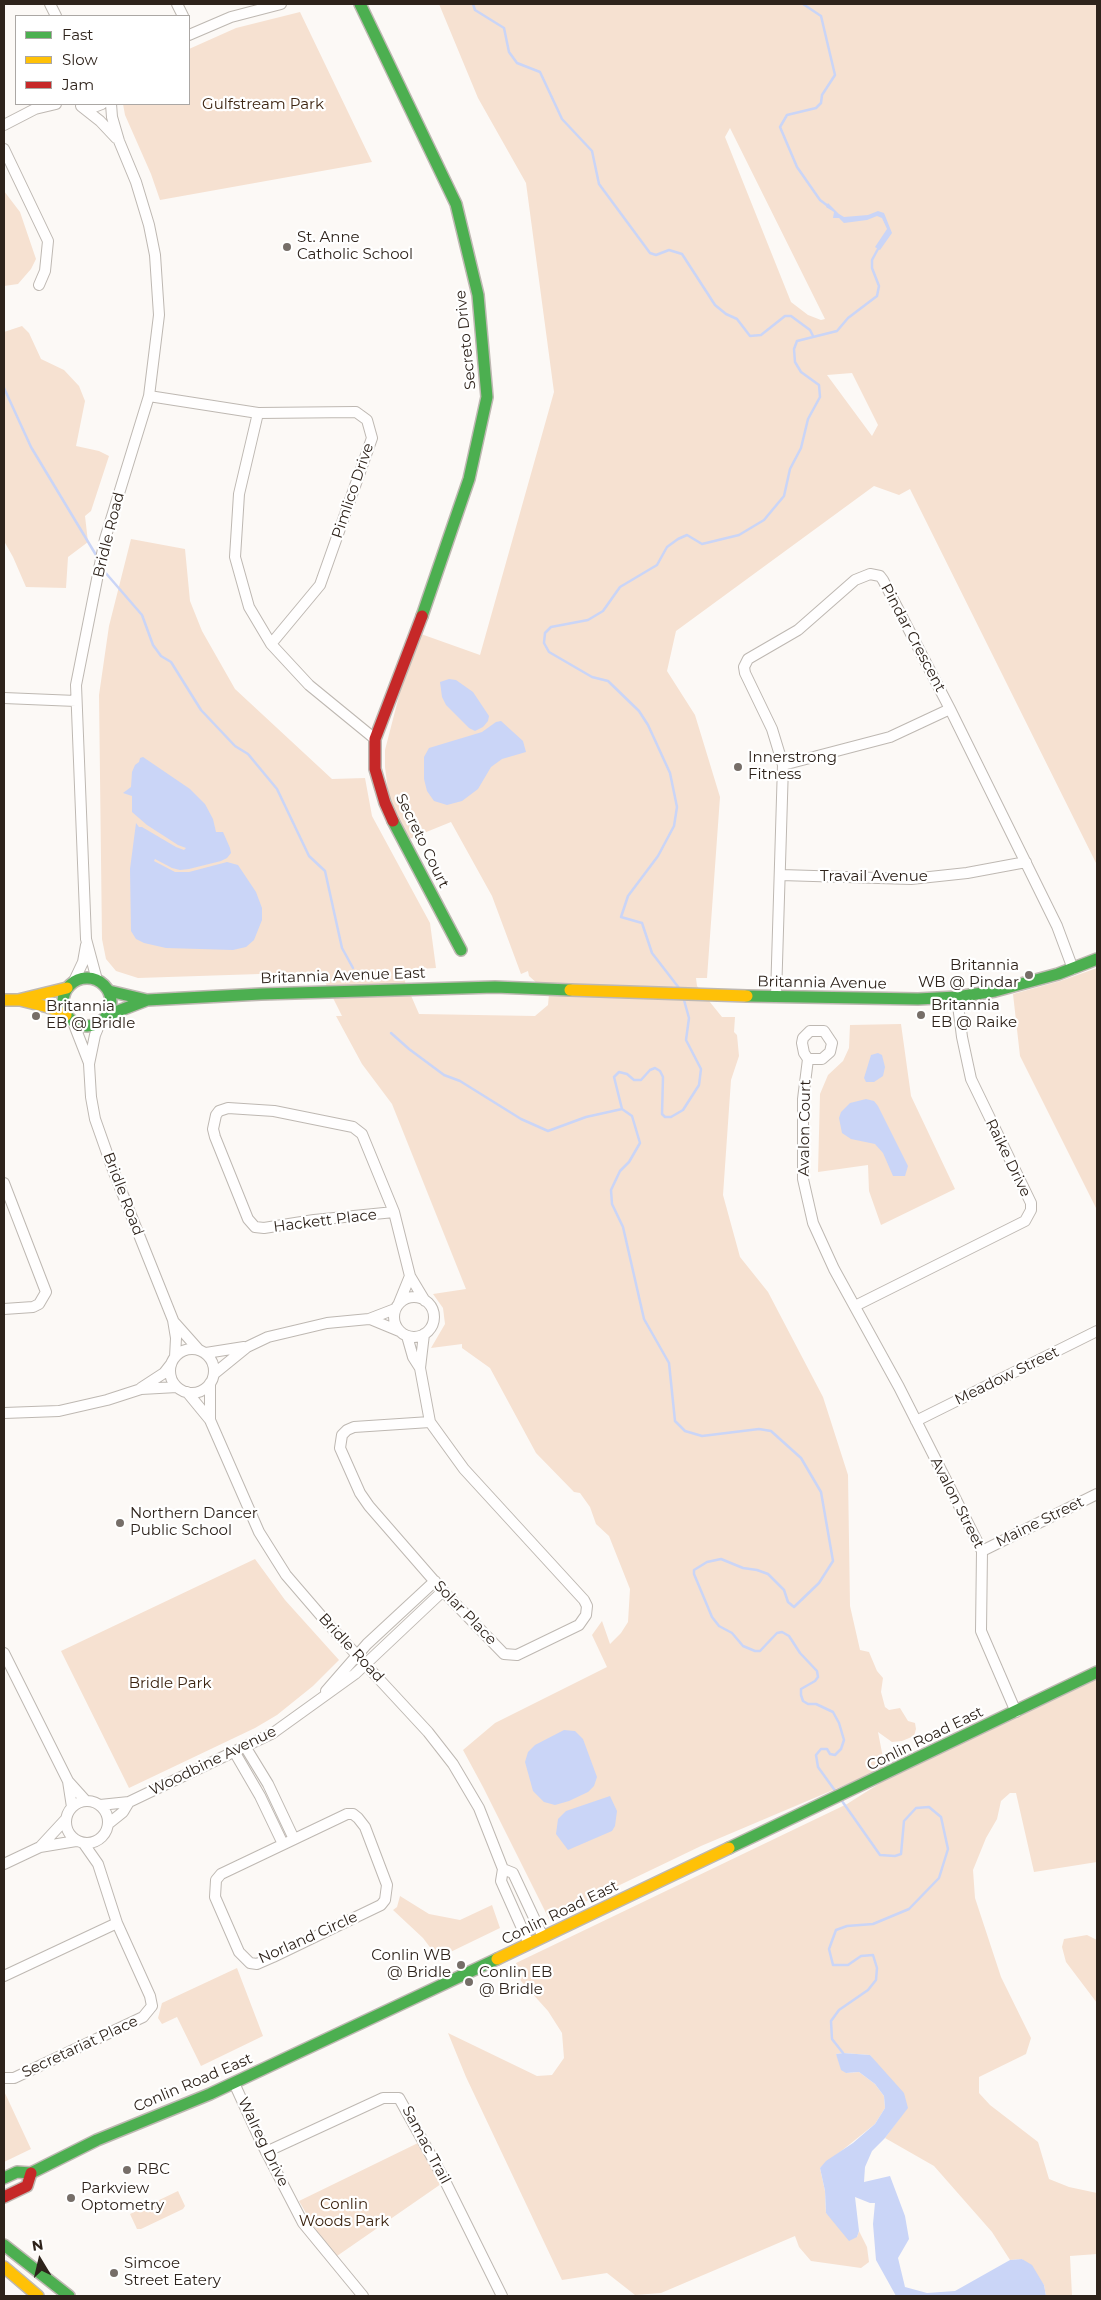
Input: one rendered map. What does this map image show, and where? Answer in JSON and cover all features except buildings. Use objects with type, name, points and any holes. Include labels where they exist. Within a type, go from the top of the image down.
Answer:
[{"type":"street","points":[[190,32],[225,19],[281,4]]},
{"type":"street","name":"Secreto Drive","points":[[360,4],[456,204],[478,295],[487,396],[469,479],[416,634],[376,739]]},
{"type":"street","points":[[79,105],[94,107],[99,105]]},
{"type":"street","name":"Bridle Road","points":[[79,105],[100,120],[119,141]]},
{"type":"street","name":"Bridle Road","points":[[71,985],[83,962],[86,939],[76,685],[105,539],[149,396],[159,316],[155,256],[142,197],[119,141],[111,105]]},
{"type":"street","points":[[4,125],[39,106]]},
{"type":"street","points":[[4,149],[48,241],[45,271],[39,285]]},
{"type":"street","name":"Pimlico Drive","points":[[149,396],[258,413],[356,412],[367,420],[372,438],[320,585],[271,644]]},
{"type":"street","points":[[258,413],[239,494],[235,557],[249,607],[271,644],[309,685],[376,739]]},
{"type":"street","name":"Pindar Crescent","points":[[776,996],[781,875],[782,766],[772,729],[745,674],[746,662],[754,654],[798,630],[862,576],[875,574],[883,580],[950,709],[1057,926],[1073,969]]},
{"type":"street","points":[[4,698],[76,701]]},
{"type":"street","points":[[782,766],[890,737],[950,709]]},
{"type":"street","name":"Secreto Court","points":[[376,739],[376,770],[385,803],[401,838],[461,950]]},
{"type":"street","name":"Travail Avenue","points":[[781,875],[873,880],[910,879],[967,873],[1026,862]]},
{"type":"street","name":"Bridle Road","points":[[86,939],[97,980]]},
{"type":"street","name":"Britannia Avenue","points":[[540,988],[888,999],[957,997],[1002,990],[1073,969],[1097,959]]},
{"type":"street","points":[[4,1000],[18,1000],[48,1007],[86,1026],[104,1019],[112,1002],[109,991],[97,980],[85,978],[71,985],[18,1000]]},
{"type":"street","points":[[70,1019],[63,999],[71,985]]},
{"type":"street","name":"Britannia Avenue East","points":[[109,991],[147,1000],[261,994],[462,988],[540,988]]},
{"type":"street","name":"Raike Drive","points":[[855,1306],[1024,1221],[1031,1210],[1031,1204],[971,1079],[962,1037],[957,997]]},
{"type":"street","name":"Britannia Avenue East","points":[[104,1019],[133,1008],[147,1000]]},
{"type":"street","name":"Bridle Road","points":[[70,1019],[89,1064]]},
{"type":"street","name":"Bridle Road","points":[[104,1019],[95,1035],[89,1064],[91,1097],[102,1140],[173,1320],[176,1338],[173,1361]]},
{"type":"street","name":"Avalon Court","points":[[808,1059],[803,1091],[801,1132],[803,1179],[807,1204],[821,1243],[855,1306]]},
{"type":"street","name":"Hackett Place","points":[[394,1212],[314,1220],[264,1228],[255,1227],[248,1219],[215,1137],[213,1129],[216,1115],[223,1109],[255,1108],[353,1128],[366,1139],[394,1212],[410,1276],[425,1301]]},
{"type":"street","points":[[4,1183],[8,1210],[46,1292],[39,1304],[33,1308],[4,1309]]},
{"type":"street","points":[[403,1333],[394,1322],[397,1306],[410,1276]]},
{"type":"street","points":[[4,1413],[59,1411],[107,1400],[141,1389],[177,1387],[187,1392],[201,1391],[247,1347],[268,1337],[327,1323],[369,1319],[413,1297],[425,1301],[434,1316],[431,1327],[424,1334],[415,1337],[369,1319]]},
{"type":"street","name":"Avalon Street","points":[[855,1306],[982,1551],[980,1622],[1016,1712]]},
{"type":"street","name":"Bridle Road","points":[[173,1320],[185,1337],[203,1352]]},
{"type":"street","name":"Meadow Street","points":[[916,1421],[1097,1332]]},
{"type":"street","name":"Solar Place","points":[[403,1333],[420,1368]]},
{"type":"street","name":"Solar Place","points":[[424,1334],[420,1368],[430,1422],[464,1469],[584,1600],[587,1606],[586,1615],[579,1625],[517,1655],[504,1654],[443,1591],[368,1506],[348,1471],[342,1456],[340,1441],[347,1430],[354,1427],[430,1422]]},
{"type":"street","points":[[141,1389],[164,1373],[185,1350],[203,1352],[247,1347]]},
{"type":"street","points":[[203,1352],[214,1364],[213,1378]]},
{"type":"street","points":[[173,1361],[172,1378],[177,1387]]},
{"type":"street","name":"Bridle Road","points":[[210,1420],[209,1396],[213,1378]]},
{"type":"street","name":"Bridle Road","points":[[187,1392],[210,1420],[247,1507],[274,1558],[307,1600],[428,1732],[453,1764],[479,1808],[503,1869],[501,1881],[529,1944]]},
{"type":"street","name":"Maine Street","points":[[982,1551],[1097,1494]]},
{"type":"street","name":"Woodbine Avenue","points":[[319,1699],[356,1655],[434,1581]]},
{"type":"street","name":"Woodbine Avenue","points":[[100,1805],[129,1802],[246,1748],[291,1722],[354,1674],[443,1591]]},
{"type":"street","points":[[4,1653],[68,1781],[86,1801],[100,1805],[105,1812],[108,1824],[100,1839],[40,1847],[4,1864]]},
{"type":"street","name":"Conlin Road East","points":[[4,2178],[17,2172],[31,2173],[97,2140],[234,2083],[543,1938],[1097,1672]]},
{"type":"street","points":[[246,1748],[268,1784],[294,1839]]},
{"type":"street","points":[[235,1753],[260,1796],[283,1844]]},
{"type":"street","points":[[40,1847],[65,1820],[72,1807],[68,1781]]},
{"type":"street","points":[[72,1807],[86,1801]]},
{"type":"street","name":"Woodbine Avenue","points":[[108,1824],[123,1812],[129,1802]]},
{"type":"street","name":"Norland Circle","points":[[353,1814],[365,1827],[387,1886],[387,1895],[381,1905],[264,1961],[250,1963],[240,1952],[215,1897],[216,1880],[221,1874],[294,1839],[341,1816],[353,1814]]},
{"type":"street","points":[[65,1820],[67,1830],[80,1842]]},
{"type":"street","name":"Secretariat Place","points":[[98,1864],[100,1839]]},
{"type":"street","name":"Secretariat Place","points":[[4,2078],[14,2078],[148,2013],[152,2006],[150,1996],[117,1924],[98,1864],[80,1842]]},
{"type":"street","name":"Bridle Road","points":[[503,1869],[513,1873],[543,1938]]},
{"type":"street","points":[[4,1976],[117,1924]]},
{"type":"street","name":"Walreg Drive","points":[[234,2083],[266,2152],[303,2223],[363,2296]]},
{"type":"street","name":"Samac Trail","points":[[266,2152],[383,2098],[399,2098],[444,2178],[502,2296]]},
{"type":"street","name":"Conlin Road East","points":[[5,2197],[27,2186],[31,2173]]},
{"type":"street","points":[[5,2245],[69,2296]]},
{"type":"street","points":[[4,2268],[38,2296]]},
{"type":"green space","points":[[439,4],[1097,4],[1097,865],[910,489],[899,495],[874,486],[676,631],[667,671],[695,715],[720,797],[707,978],[696,978],[697,986],[722,1017],[735,1017],[734,1032],[737,1035],[739,1056],[731,1080],[723,1195],[740,1257],[768,1292],[823,1397],[848,1475],[850,1606],[860,1650],[869,1652],[877,1671],[883,1678],[881,1692],[885,1707],[889,1710],[900,1708],[908,1721],[915,1723],[914,1736],[902,1741],[892,1742],[878,1732],[885,1768],[701,1846],[549,1919],[463,1750],[495,1723],[607,1667],[592,1635],[602,1621],[610,1644],[621,1633],[628,1622],[630,1589],[609,1536],[596,1524],[590,1507],[580,1493],[574,1492],[536,1453],[490,1368],[462,1348],[462,1344],[431,1348],[445,1324],[443,1308],[433,1294],[466,1289],[392,1104],[362,1064],[336,1016],[342,1016],[320,972],[138,978],[116,971],[106,959],[102,939],[99,695],[109,626],[131,539],[185,549],[190,601],[202,631],[235,689],[332,779],[365,778],[372,816],[430,923],[436,968],[400,970],[419,1014],[535,1016],[548,1005],[549,994],[529,976],[528,971],[521,974],[492,896],[451,822],[409,839],[393,807],[388,791],[385,767],[385,750],[400,692],[421,634],[480,655],[554,392],[526,183],[478,98]],"holes":[[[730,128],[825,319],[821,320],[808,315],[791,302],[725,137]],[[852,373],[878,425],[872,436],[827,375]]]},
{"type":"green space","name":"Gulfstream Park","points":[[300,12],[372,162],[160,200],[151,174],[125,115],[123,105],[190,105],[190,49],[236,28]]},
{"type":"green space","points":[[4,191],[20,212],[36,259],[31,269],[18,284],[4,286]]},
{"type":"green space","points":[[22,326],[29,333],[41,359],[64,370],[79,386],[85,401],[76,446],[99,451],[109,456],[91,511],[85,516],[88,542],[68,557],[66,588],[26,587],[4,541],[4,332]]},
{"type":"green space","points":[[1097,968],[1097,1210],[1020,1056],[1013,994]]},
{"type":"green space","points":[[901,1024],[911,1096],[955,1189],[881,1225],[869,1191],[868,1165],[818,1172],[820,1094],[828,1075],[843,1061],[849,1048],[850,1025]]},
{"type":"green space","name":"Bridle Park","points":[[255,1559],[285,1600],[339,1660],[313,1686],[277,1715],[255,1728],[129,1788],[61,1651]]},
{"type":"green space","points":[[1097,1673],[1097,1862],[1034,1872],[1016,1793],[1010,1793],[1001,1801],[997,1819],[986,1838],[973,1870],[975,1898],[1001,1977],[1031,2038],[1026,2054],[979,2077],[979,2093],[990,2105],[1038,2142],[1049,2179],[1069,2187],[1097,2193],[1097,2254],[1070,2256],[1072,2296],[1046,2296],[1044,2285],[1022,2259],[1010,2260],[992,2232],[934,2166],[885,2138],[907,2108],[870,2055],[843,2053],[836,2054],[846,2073],[859,2072],[875,2084],[884,2096],[885,2108],[875,2124],[820,2168],[825,2191],[826,2213],[857,2237],[859,2231],[867,2247],[869,2262],[861,2268],[811,2261],[799,2247],[795,2236],[661,2293],[635,2295],[607,2273],[562,2280],[466,2077],[448,2033],[537,2076],[552,2075],[564,2058],[562,2033],[548,2011],[521,1981],[516,1963],[847,1804],[904,1768]]},
{"type":"green space","points":[[400,1896],[429,1914],[460,1920],[492,1905],[500,1928],[438,1958],[423,1938],[393,1910],[397,1907]]},
{"type":"green space","points":[[1087,1935],[1097,1940],[1097,2003],[1066,1962],[1062,1947],[1064,1939]]},
{"type":"green space","points":[[237,1968],[263,2036],[201,2066],[177,2017],[162,2024],[158,2018],[162,2003]]},
{"type":"green space","points":[[4,2091],[31,2149],[4,2162]]},
{"type":"green space","name":"Conlin Woods Park","points":[[420,2142],[441,2184],[337,2256],[318,2234],[299,2201]]},
{"type":"green space","points":[[178,2191],[185,2206],[183,2209],[141,2229],[137,2229],[130,2214]]},
{"type":"water","points":[[828,203],[844,217],[868,215],[878,211],[884,213],[892,233],[880,250],[875,247],[887,229],[882,218],[877,216],[867,220],[844,223],[839,218],[833,218],[834,212],[826,207]]},
{"type":"water","points":[[449,679],[456,680],[473,692],[489,716],[488,721],[483,727],[475,731],[469,728],[446,705],[442,697],[440,682]]},
{"type":"water","points":[[501,721],[523,741],[526,752],[502,759],[491,767],[478,789],[462,801],[447,805],[434,801],[427,791],[424,779],[424,757],[429,748],[482,732],[496,722]]},
{"type":"water","points":[[143,757],[190,789],[205,804],[213,819],[216,832],[223,832],[231,853],[221,861],[180,870],[155,859],[154,861],[175,872],[189,872],[227,862],[238,865],[256,892],[262,908],[262,920],[254,940],[246,947],[233,950],[166,948],[144,943],[136,939],[131,931],[130,869],[136,823],[139,827],[176,847],[184,850],[186,848],[147,825],[132,812],[132,796],[123,793],[131,787],[132,772],[140,758]]},
{"type":"water","points":[[878,1053],[882,1055],[885,1067],[883,1076],[874,1082],[866,1082],[864,1078],[871,1055]]},
{"type":"water","points":[[866,1099],[874,1101],[878,1106],[908,1166],[905,1176],[893,1176],[883,1153],[875,1144],[851,1139],[842,1133],[839,1118],[841,1112],[850,1103]]},
{"type":"water","points":[[564,1730],[575,1731],[583,1739],[597,1777],[594,1786],[588,1792],[555,1805],[544,1802],[533,1791],[525,1762],[528,1752],[535,1745]]},
{"type":"water","points":[[610,1796],[617,1811],[615,1826],[612,1831],[568,1850],[556,1834],[558,1819],[566,1811]]},
{"type":"water","points":[[836,2054],[870,2055],[904,2093],[908,2108],[885,2138],[872,2151],[865,2167],[864,2182],[890,2176],[905,2216],[909,2239],[898,2258],[905,2287],[927,2293],[955,2291],[1010,2260],[1022,2259],[1032,2265],[1044,2285],[1046,2296],[896,2296],[876,2260],[873,2224],[875,2203],[855,2197],[859,2231],[857,2237],[849,2241],[826,2213],[825,2191],[820,2168],[826,2161],[853,2143],[875,2124],[885,2108],[884,2096],[875,2084],[859,2072],[846,2073],[841,2070]]},
{"type":"waterway","points":[[473,4],[475,10],[504,28],[509,52],[517,63],[540,72],[562,119],[592,151],[599,184],[650,253],[656,255],[669,250],[682,254],[715,305],[726,314],[737,319],[750,336],[761,335],[785,316],[791,316],[810,330],[813,336]]},
{"type":"waterway","points":[[803,4],[821,16],[835,75],[822,95],[821,103],[816,108],[787,115],[780,127],[797,167],[820,200],[828,206]]},
{"type":"waterway","points":[[679,988],[652,953],[642,923],[621,917],[628,896],[658,856],[674,826],[677,807],[670,773],[648,725],[639,711],[608,681],[592,677],[549,652],[544,643],[545,633],[551,627],[588,620],[603,611],[620,587],[657,565],[667,547],[678,539],[687,535],[702,544],[739,535],[764,520],[784,496],[790,469],[801,448],[808,419],[820,397],[819,385],[801,372],[795,362],[794,349],[797,341],[837,331],[848,318],[877,296],[879,286],[872,268],[872,260],[879,247]]},
{"type":"waterway","points":[[4,388],[31,447],[96,555]]},
{"type":"waterway","points":[[104,571],[142,615],[153,645],[161,656],[171,662],[201,710],[235,746],[248,754],[277,789],[309,856],[325,871],[342,948],[353,968]]},
{"type":"waterway","points":[[684,1000],[689,1018],[686,1040],[701,1069],[699,1085],[683,1110],[671,1117],[665,1117],[662,1114],[663,1077],[660,1071],[655,1068],[650,1070],[641,1080],[634,1080],[627,1074],[619,1072],[614,1077],[622,1109],[632,1116],[640,1143],[629,1162],[620,1171],[611,1190],[612,1204],[623,1227],[644,1319],[669,1363],[675,1421],[685,1431],[702,1436],[759,1429],[771,1431],[801,1458],[821,1492],[833,1561],[819,1583],[794,1607],[788,1602],[784,1590],[768,1574],[757,1570],[743,1568],[721,1559],[707,1562],[694,1570],[694,1574],[712,1617],[719,1626],[732,1633],[743,1646],[760,1651],[777,1633],[782,1632],[789,1636],[800,1653],[817,1671],[818,1677],[815,1681],[801,1689],[801,1695],[803,1701],[808,1704],[816,1704],[833,1712],[839,1723],[844,1740],[841,1749],[835,1755],[830,1754],[827,1749],[821,1749],[816,1755],[818,1767],[836,1792]]},
{"type":"waterway","points":[[391,1033],[444,1075],[460,1081],[521,1119],[548,1131],[586,1117],[622,1109]]},
{"type":"waterway","points":[[842,1801],[880,1855],[895,1856],[901,1854],[904,1821],[916,1808],[929,1807],[941,1817],[948,1849],[939,1878],[909,1909],[873,1924],[847,1926],[836,1930],[829,1949],[833,1965],[848,1965],[861,1956],[873,1955],[877,1968],[876,1980],[868,1990],[839,2010],[831,2021],[832,2039],[843,2053]]},
{"type":"traffic: fast","points":[[360,4],[456,204],[478,295],[487,397],[469,479],[422,616]]},
{"type":"traffic: fast","points":[[393,821],[461,950]]},
{"type":"traffic: fast","points":[[747,996],[918,999],[957,997],[995,991],[1058,974],[1097,959]]},
{"type":"traffic: fast","points":[[82,978],[92,978],[101,982],[107,988],[111,1002],[107,1016],[101,1022],[92,1026],[82,1026],[73,1022],[67,1016],[63,1007],[63,997],[67,988],[73,982],[82,978]]},
{"type":"traffic: fast","points":[[109,991],[147,1000],[261,994],[495,987],[570,990]]},
{"type":"traffic: fast","points":[[108,1015],[147,1000]]},
{"type":"traffic: fast","points":[[729,1848],[1097,1672]]},
{"type":"traffic: fast","points":[[4,2178],[17,2172],[31,2173],[97,2140],[210,2094],[497,1959]]},
{"type":"traffic: fast","points":[[4,2245],[69,2296]]},
{"type":"traffic: slow","points":[[4,1000],[18,1000],[67,988]]},
{"type":"traffic: slow","points":[[570,990],[747,996]]},
{"type":"traffic: slow","points":[[20,1000],[48,1007],[66,1015]]},
{"type":"traffic: slow","points":[[497,1959],[729,1848]]},
{"type":"traffic: slow","points":[[4,2267],[38,2296]]},
{"type":"traffic: jam","points":[[393,821],[385,803],[375,769],[375,739],[422,616]]},
{"type":"traffic: jam","points":[[4,2197],[27,2186],[31,2173]]},
{"type":"place","name":"St. Anne Catholic School","points":[[287,247]]},
{"type":"place","name":"Innerstrong Fitness","points":[[738,767]]},
{"type":"place","name":"Britannia WB @ Pindar","points":[[1029,975]]},
{"type":"place","name":"Britannia EB @ Raike","points":[[921,1015]]},
{"type":"place","name":"Britannia EB @ Bridle","points":[[36,1016]]},
{"type":"place","name":"Northern Dancer Public School","points":[[120,1523]]},
{"type":"place","name":"Conlin WB @ Bridle","points":[[461,1965]]},
{"type":"place","name":"Conlin EB @ Bridle","points":[[469,1982]]},
{"type":"place","name":"RBC","points":[[127,2170]]},
{"type":"place","name":"Parkview Optometry","points":[[71,2198]]},
{"type":"place","name":"Simcoe Street Eatery","points":[[114,2273]]}]
